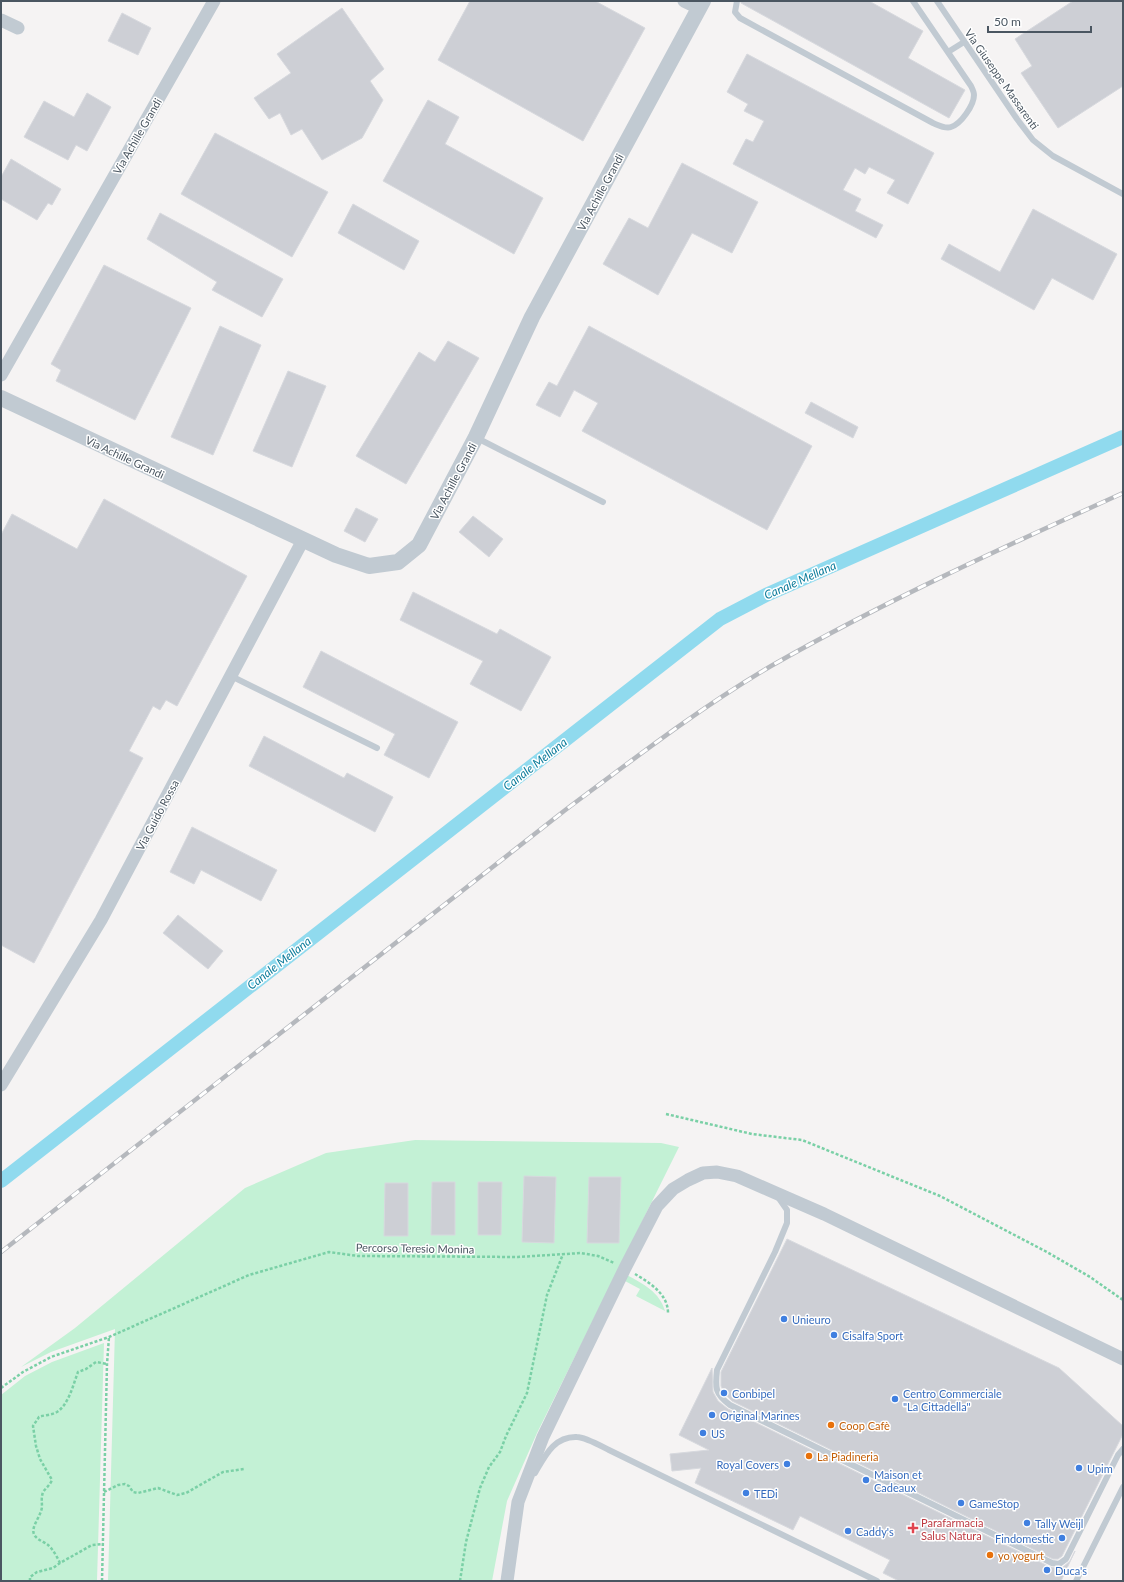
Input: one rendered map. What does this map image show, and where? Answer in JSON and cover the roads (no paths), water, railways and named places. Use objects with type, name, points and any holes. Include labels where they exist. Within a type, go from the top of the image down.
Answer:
[{"type":"street","name":"Via Achille Grandi","points":[[1,375],[214,1]]},
{"type":"street","name":"Via Achille Grandi","points":[[1,398],[336,555],[369,566],[398,562],[419,545],[476,437],[532,317],[701,5],[684,1]]},
{"type":"street","points":[[1,20],[18,28]]},
{"type":"street","name":"Via Guido Rossa","points":[[1,1085],[101,920],[303,540]]},
{"type":"street","points":[[507,1581],[518,1502],[543,1437],[625,1268],[657,1206],[673,1189],[703,1173],[717,1172],[737,1176],[824,1214],[1123,1359]]},
{"type":"lane","points":[[737,1],[735,12],[740,18],[933,123],[942,127],[951,128],[960,122],[970,108],[974,95],[971,86],[913,1]]},
{"type":"lane","name":"Via Giuseppe Massarenti","points":[[937,1],[1017,119],[1033,140],[1053,156],[1123,194]]},
{"type":"lane","points":[[948,52],[964,42]]},
{"type":"lane","points":[[476,437],[604,502]]},
{"type":"lane","points":[[231,676],[377,748]]},
{"type":"lane","points":[[769,1190],[781,1199],[787,1210],[787,1223],[775,1252],[717,1370],[715,1385],[720,1398],[730,1405],[1052,1563],[1059,1564],[1066,1559],[1069,1554],[1115,1461],[1123,1449]]},
{"type":"lane","points":[[518,1502],[546,1453],[559,1440],[578,1436],[877,1581]]},
{"type":"lane","points":[[1076,1581],[1123,1487]]},
{"type":"waterway","name":"Canale Mellana","points":[[1,1181],[720,619],[766,595],[1123,437]]},
{"type":"railway","points":[[1,1252],[564,811],[665,736],[717,700],[771,666],[857,619],[989,554],[1123,493]]},
{"type":"place","name":"Unieuro","points":[[784,1319]]},
{"type":"place","name":"Cisalfa Sport","points":[[834,1335]]},
{"type":"place","name":"Conbipel","points":[[724,1393]]},
{"type":"place","name":"Centro Commerciale \"La Cittadella\"","points":[[895,1399]]},
{"type":"place","name":"Original Marines","points":[[712,1415]]},
{"type":"place","name":"Coop Cafè","points":[[831,1425]]},
{"type":"place","name":"US","points":[[703,1433]]},
{"type":"place","name":"La Piadineria","points":[[809,1456]]},
{"type":"place","name":"Royal Covers","points":[[787,1464]]},
{"type":"place","name":"Upim","points":[[1079,1468]]},
{"type":"place","name":"Maison et Cadeaux","points":[[866,1480]]},
{"type":"place","name":"TEDi","points":[[746,1493]]},
{"type":"place","name":"GameStop","points":[[961,1503]]},
{"type":"place","name":"Tally Weijl","points":[[1027,1523]]},
{"type":"place","name":"Parafarmacia Salus Natura","points":[[913,1528]]},
{"type":"place","name":"Caddy's","points":[[848,1531]]},
{"type":"place","name":"Findomestic","points":[[1062,1538]]},
{"type":"place","name":"yo yogurt","points":[[990,1555]]},
{"type":"place","name":"Duca's","points":[[1047,1570]]}]
